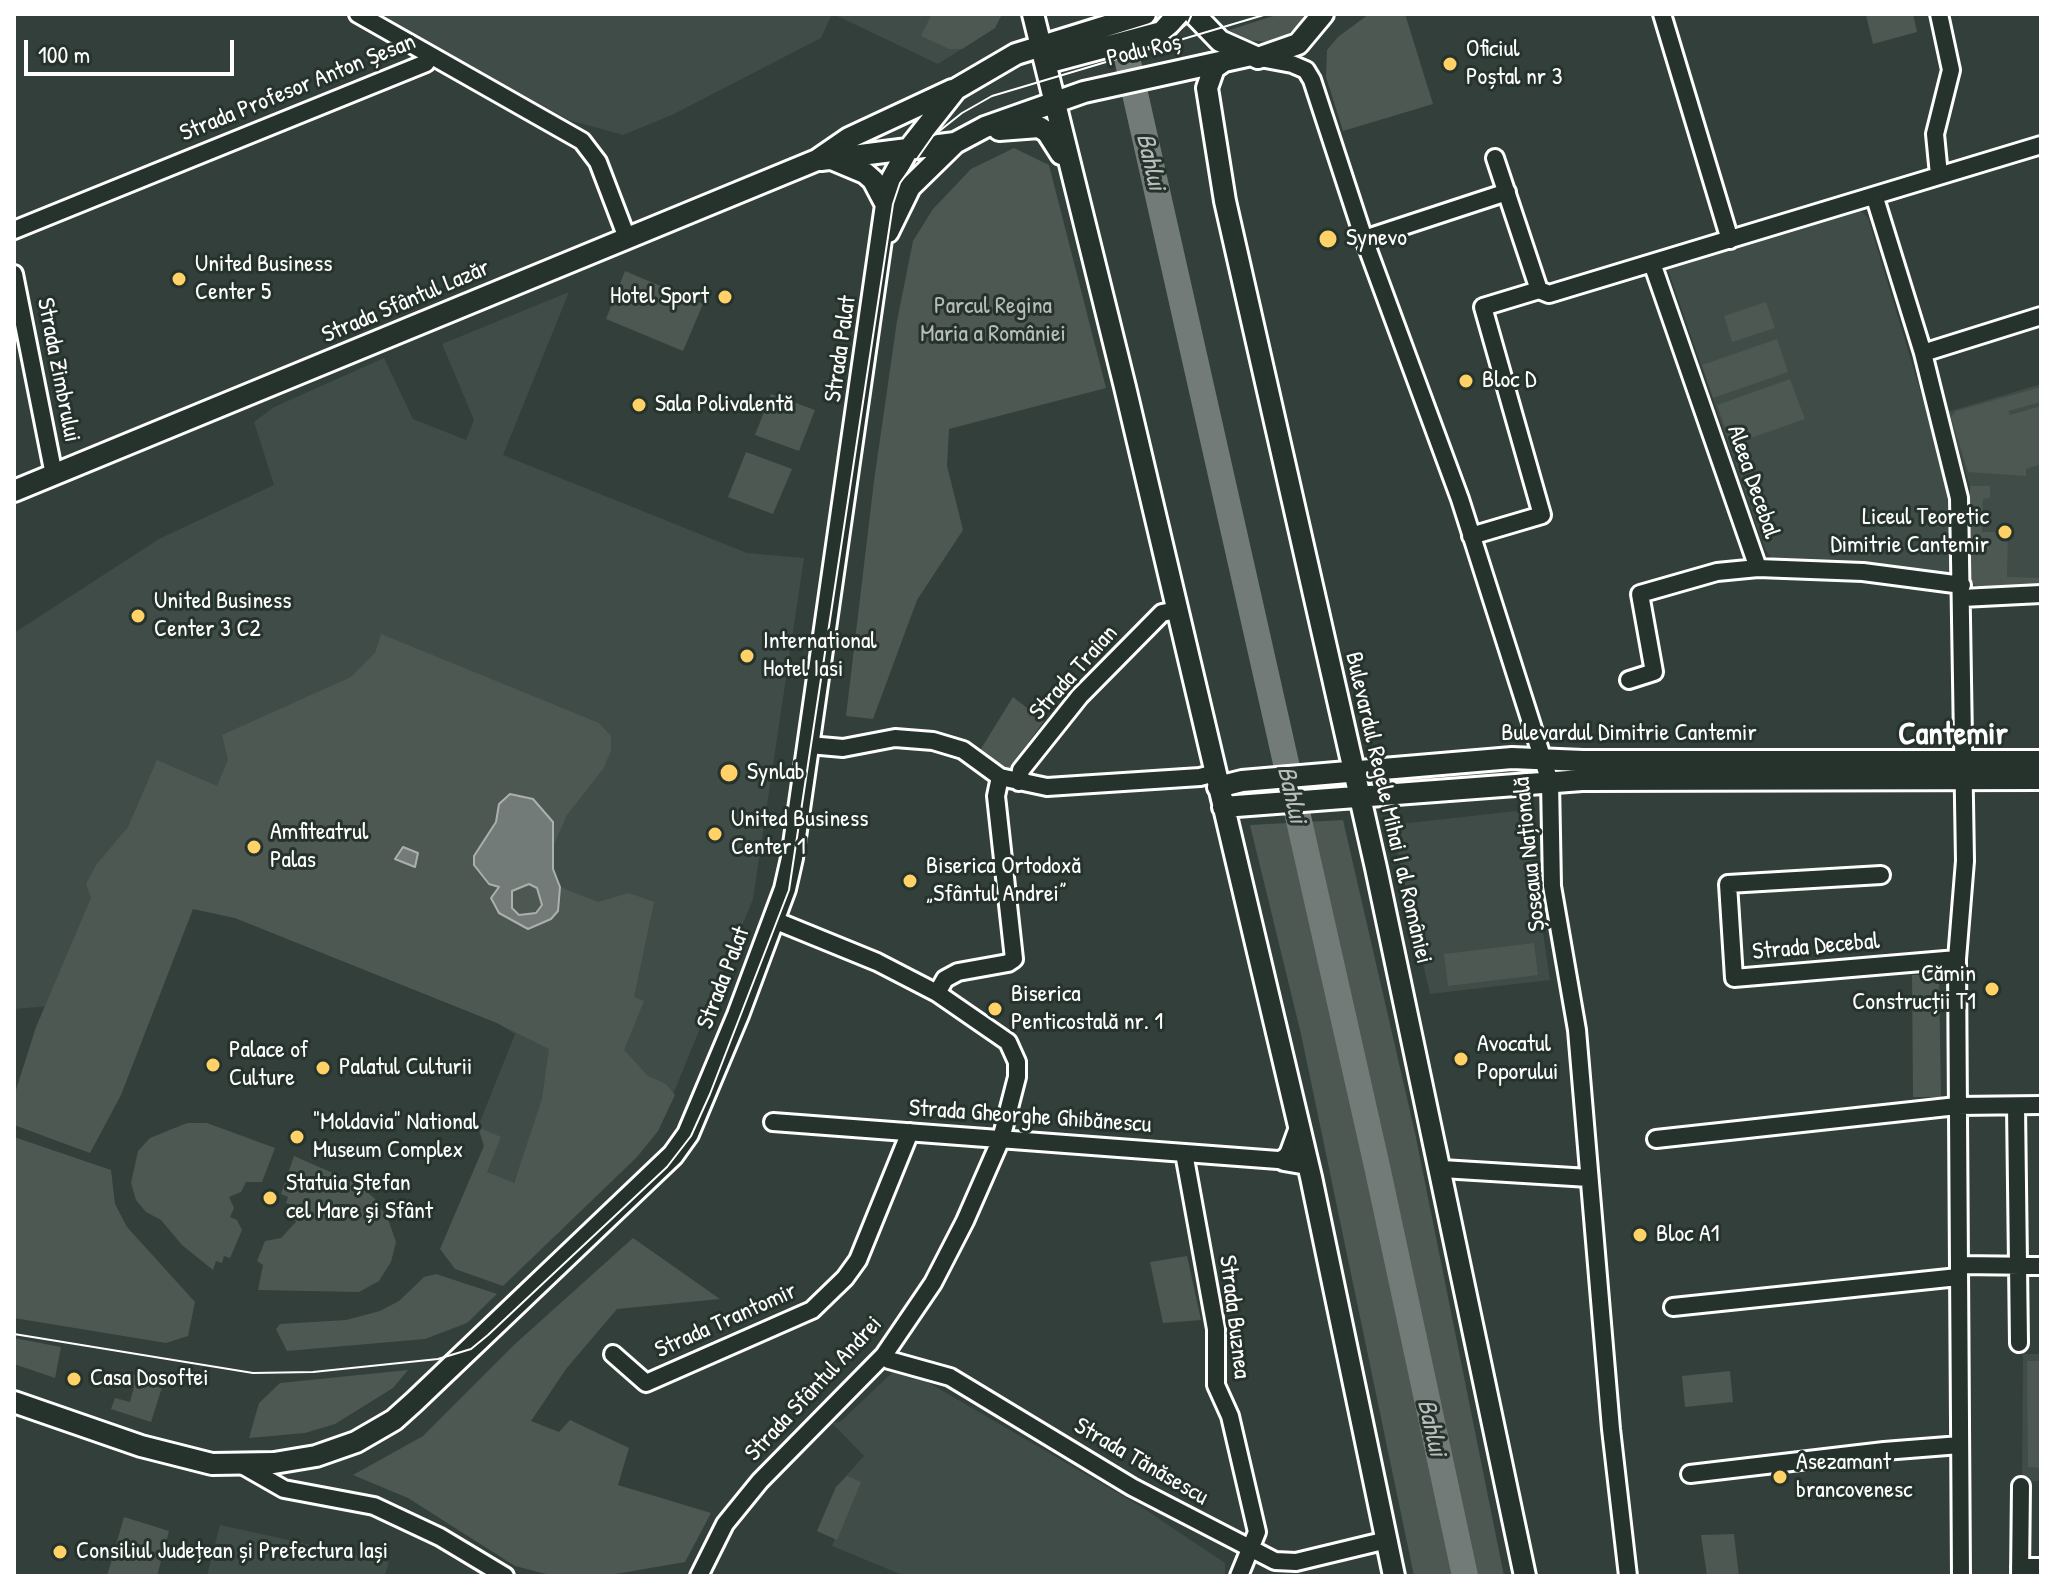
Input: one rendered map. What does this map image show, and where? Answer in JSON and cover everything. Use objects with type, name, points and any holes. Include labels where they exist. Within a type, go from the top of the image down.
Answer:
[{"type":"main road","points":[[1033,14],[1307,1164],[1394,1576]]},
{"type":"main road","name":"Podu Roș","points":[[1044,54],[1074,33],[1145,14]]},
{"type":"main road","name":"Podu Roș","points":[[1044,54],[1079,55],[1162,32],[1178,14]]},
{"type":"main road","points":[[1194,14],[1220,41],[1244,57]]},
{"type":"main road","name":"Podu Roș","points":[[1054,101],[1179,69],[1298,44],[1324,16]]},
{"type":"main road","name":"Strada Palat","points":[[14,1402],[141,1446],[212,1464],[242,1465],[316,1456],[356,1442],[394,1420],[662,1167],[688,1134],[774,920],[792,858],[883,242],[884,201],[907,151],[956,89],[1016,54],[1044,54]]},
{"type":"main road","name":"Bulevardul Regele Mihai I al României","points":[[1244,57],[1214,68],[1207,88],[1216,155],[1442,1169],[1525,1576]]},
{"type":"main road","name":"Strada Sfântul Lazăr","points":[[825,160],[849,138],[956,89]]},
{"type":"main road","name":"Strada Palat","points":[[883,242],[910,187],[962,140],[1054,101]]},
{"type":"main road","points":[[962,140],[1020,126],[1039,127],[1055,141],[1071,172]]},
{"type":"main road","name":"Strada Sfântul Lazăr","points":[[14,491],[627,238],[825,160],[874,152],[907,151],[962,140]]},
{"type":"main road","points":[[825,160],[865,173],[884,201]]},
{"type":"main road","name":"Bulevardul Dimitrie Cantemir","points":[[1219,789],[1242,781],[1512,758],[1963,770],[2041,779]]},
{"type":"main road","name":"Bulevardul Dimitrie Cantemir","points":[[1219,789],[1246,805],[1550,782],[1963,770],[2041,761]]},
{"type":"main road","points":[[1284,1160],[1307,1164]]},
{"type":"street","points":[[358,14],[429,57]]},
{"type":"street","points":[[1662,14],[1730,240]]},
{"type":"street","points":[[1939,14],[1951,70],[1935,134],[1939,175]]},
{"type":"street","name":"Strada Profesor Anton Șesan","points":[[14,230],[426,63],[429,57],[582,141],[598,162],[627,238]]},
{"type":"street","name":"Șoseaua Națională","points":[[1244,57],[1292,64],[1306,70],[1312,80],[1364,239],[1426,401],[1550,782],[1552,886],[1573,995],[1628,1576]]},
{"type":"street","points":[[1471,536],[1542,515],[1483,307],[1539,290],[1549,294],[1875,198],[1939,175],[2041,145]]},
{"type":"street","points":[[1495,158],[1539,290]]},
{"type":"street","points":[[1364,239],[1507,192]]},
{"type":"street","points":[[1875,198],[1923,353],[1957,482],[1962,592],[1965,861],[1957,959],[1961,1576]]},
{"type":"street","name":"Aleea Decebal","points":[[1652,263],[1758,568],[1863,572],[1962,592],[2041,594]]},
{"type":"street","name":"Strada Zimbrului","points":[[14,274],[54,475]]},
{"type":"street","points":[[1923,353],[2041,316]]},
{"type":"street","points":[[1629,680],[1654,672],[1640,594],[1717,572],[1758,568]]},
{"type":"street","name":"Strada Traian","points":[[1019,782],[1021,770],[1080,696],[1162,613],[1177,610]]},
{"type":"street","points":[[809,745],[843,748],[895,738],[933,741],[963,750],[1000,777],[1047,787],[1200,777],[1219,789]]},
{"type":"street","points":[[937,993],[945,979],[958,972],[1008,963],[1014,959],[996,796],[1000,777]]},
{"type":"street","name":"Strada Decebal","points":[[1881,875],[1728,884],[1734,978],[1957,959]]},
{"type":"street","name":"Strada Sfântul Andrei","points":[[698,1575],[725,1524],[760,1481],[884,1355],[945,1263],[1001,1139],[1017,1077],[1017,1062],[1008,1042],[937,993],[877,962],[774,920]]},
{"type":"street","points":[[1656,1139],[1957,1106],[2041,1105]]},
{"type":"street","points":[[2016,1106],[2019,1343]]},
{"type":"street","name":"Strada Gheorghe Ghibănescu","points":[[773,1122],[1284,1160]]},
{"type":"street","points":[[1284,1160],[1297,1130]]},
{"type":"street","name":"Strada Trantomir","points":[[613,1354],[646,1383],[791,1320],[830,1295],[858,1260],[910,1132]]},
{"type":"street","name":"Strada Buznea","points":[[1184,1153],[1216,1329],[1216,1385],[1230,1416],[1257,1532],[1239,1576]]},
{"type":"street","points":[[1442,1169],[1589,1178]]},
{"type":"street","points":[[1673,1307],[1959,1271],[2041,1266]]},
{"type":"street","name":"Strada Tănăsescu","points":[[884,1355],[889,1360],[950,1377],[1132,1487],[1275,1561],[1296,1562],[1387,1540]]},
{"type":"street","points":[[1690,1474],[1960,1445]]},
{"type":"street","points":[[242,1465],[284,1489],[374,1506],[440,1537],[505,1576]]},
{"type":"street","points":[[2021,1486],[2020,1571],[2041,1567]]},
{"type":"shaded area","points":[[375,14],[832,14],[821,38],[674,114],[623,135],[569,120]]},
{"type":"shaded area","points":[[833,14],[1002,14],[995,28],[938,64]]},
{"type":"shaded area","points":[[1852,211],[1861,211],[1868,218],[1949,486],[1950,573],[1927,577],[1785,566],[1772,559],[1765,549],[1667,267]]},
{"type":"shaded area","points":[[569,292],[503,455],[747,553],[804,558],[753,899],[658,1131],[580,1097],[531,1138],[513,1184],[475,1167],[484,1146],[478,1127],[515,1034],[497,1023],[235,918],[193,909],[74,1004],[14,1009],[14,633],[159,539],[274,485],[254,422],[274,407],[384,358],[413,419],[466,440],[474,420],[442,344]]},
{"type":"shaded area","name":"Liceul Teoretic Dimitrie Cantemir","points":[[2041,384],[2041,584],[1982,588],[1974,585],[1969,577],[1970,486],[1947,412]]},
{"type":"shaded area","points":[[510,794],[533,799],[553,822],[553,869],[560,887],[558,911],[551,919],[528,929],[499,913],[491,898],[499,887],[489,884],[474,865],[474,856],[496,822],[499,804]],"holes":[[[529,884],[537,888],[542,905],[536,913],[519,915],[512,908],[512,891]]]},
{"type":"shaded area","points":[[1525,810],[1550,980],[1430,994],[1391,825]]},
{"type":"shaded area","points":[[403,847],[418,853],[415,867],[395,859]]},
{"type":"shaded area","points":[[2023,1354],[2041,1354],[2041,1481],[2022,1481]]},
{"type":"shaded area","points":[[895,1370],[912,1373],[1140,1506],[1225,1563],[1225,1576],[905,1576],[832,1546],[835,1539],[817,1531],[836,1487],[864,1456],[832,1423],[840,1422]]},
{"type":"shaded area","points":[[220,1525],[389,1562],[385,1576],[207,1576]]},
{"type":"green space","points":[[932,14],[1002,14],[995,28],[962,49],[949,49],[921,36]]},
{"type":"green space","points":[[1280,14],[1310,14],[1285,37],[1268,42],[1246,40],[1229,30]]},
{"type":"green space","points":[[1369,14],[1405,14],[1433,104],[1343,131],[1326,77],[1327,50],[1338,37]]},
{"type":"green space","points":[[1913,14],[1917,32],[1873,44],[1866,15]]},
{"type":"green space","name":"Parcul Regina Maria a României","points":[[1014,148],[1049,165],[1106,388],[949,429],[947,466],[963,530],[917,600],[873,719],[846,716],[874,481],[897,321],[913,241],[933,209],[971,169]]},
{"type":"green space","points":[[625,271],[703,304],[683,351],[606,319]]},
{"type":"green space","points":[[1766,302],[1775,328],[1732,342],[1724,316]]},
{"type":"green space","points":[[1777,339],[1788,372],[1713,398],[1702,365]]},
{"type":"green space","points":[[1790,379],[1805,419],[1731,445],[1717,405]]},
{"type":"green space","points":[[2041,387],[2041,402],[2008,411],[2010,415],[2041,406],[2041,464],[2026,469],[2026,476],[1968,472],[1951,417],[1956,411]]},
{"type":"green space","points":[[771,394],[815,410],[799,451],[755,435]]},
{"type":"green space","points":[[746,452],[792,469],[773,514],[728,497]]},
{"type":"green space","points":[[1970,486],[1990,486],[1990,498],[1983,499],[1982,532],[2008,532],[2007,577],[2041,578],[2041,584],[1992,590],[1974,585],[1969,577]]},
{"type":"green space","points":[[381,634],[599,723],[611,736],[611,751],[603,769],[567,815],[551,851],[553,869],[560,887],[598,902],[629,893],[654,902],[634,997],[644,1001],[624,1050],[648,1076],[666,1084],[675,1095],[658,1131],[637,1157],[503,1286],[455,1269],[440,1249],[484,1146],[478,1127],[501,1137],[487,1172],[514,1183],[542,1099],[549,1049],[497,1023],[235,918],[193,909],[121,1095],[90,1153],[14,1125],[14,1096],[36,1027],[91,898],[86,884],[96,865],[128,827],[157,760],[217,786],[228,760],[222,735],[351,677],[375,653]]},
{"type":"green space","points":[[1013,697],[1044,721],[1006,773],[979,752]]},
{"type":"green space","points":[[1503,769],[1503,777],[1394,785],[1393,776]]},
{"type":"green space","points":[[1343,820],[1415,1133],[1504,1576],[1414,1576],[1301,1034],[1250,825]]},
{"type":"green space","points":[[1534,943],[1538,975],[1448,986],[1444,954]]},
{"type":"green space","points":[[1912,975],[1939,975],[1941,1097],[1913,1097]]},
{"type":"green space","points":[[187,1123],[207,1123],[275,1148],[262,1182],[246,1182],[241,1192],[229,1197],[234,1208],[230,1217],[237,1220],[242,1230],[230,1258],[224,1256],[222,1263],[216,1261],[213,1270],[182,1245],[161,1220],[146,1212],[136,1200],[131,1183],[138,1151],[150,1138]]},
{"type":"green space","points":[[14,1137],[111,1170],[115,1204],[127,1227],[195,1302],[188,1336],[166,1343],[14,1318]]},
{"type":"green space","points":[[294,1156],[358,1184],[375,1199],[388,1219],[396,1242],[391,1262],[379,1281],[359,1292],[258,1290],[263,1265],[257,1261],[265,1241],[281,1238],[296,1222],[291,1214],[293,1205],[286,1203],[288,1197],[281,1194]]},
{"type":"green space","points":[[633,1238],[720,1299],[617,1309],[566,1369],[531,1421],[559,1432],[570,1420],[629,1448],[618,1485],[711,1513],[685,1562],[604,1576],[554,1576],[515,1566],[408,1498],[353,1475],[423,1436],[515,1344]]},
{"type":"green space","points":[[1187,1256],[1201,1320],[1163,1323],[1150,1262]]},
{"type":"green space","points":[[436,1274],[497,1294],[467,1323],[425,1339],[287,1351],[276,1329],[280,1324],[346,1320],[380,1311],[399,1301],[424,1277]]},
{"type":"green space","points":[[14,1338],[61,1347],[55,1378],[14,1364]]},
{"type":"green space","points":[[2027,1361],[2041,1361],[2041,1468],[2028,1467]]},
{"type":"green space","points":[[408,1370],[393,1388],[335,1424],[305,1433],[249,1438],[259,1403],[280,1383]]},
{"type":"green space","points":[[124,1371],[163,1384],[151,1422],[111,1409],[115,1398],[130,1402],[134,1387],[121,1382]]},
{"type":"green space","points":[[1730,1371],[1733,1402],[1685,1407],[1682,1376]]},
{"type":"green space","points":[[847,1476],[861,1482],[837,1540],[817,1531],[836,1487]]},
{"type":"green space","points":[[124,1517],[169,1531],[157,1576],[107,1576]]},
{"type":"green space","points":[[1734,1534],[1739,1576],[1707,1576],[1701,1535]]},
{"type":"waterway","name":"Bahlui","points":[[1118,18],[1378,1171],[1465,1576]]},
{"type":"tram line","points":[[1168,39],[1188,23],[1192,14]]},
{"type":"tram line","points":[[14,1334],[253,1373],[313,1372],[438,1359],[471,1349],[488,1335],[667,1167],[691,1136],[710,1094],[789,890],[893,204],[900,183],[933,136],[962,113],[992,96],[1267,14]]},
{"type":"place","name":"Oficiul Poștal nr 3","points":[[1450,64]]},
{"type":"place","name":"Synevo","points":[[1328,239]]},
{"type":"place","name":"United Business Center 5","points":[[179,279]]},
{"type":"place","name":"Hotel Sport","points":[[725,297]]},
{"type":"place","name":"Bloc D","points":[[1466,381]]},
{"type":"place","name":"Sala Polivalentă","points":[[639,405]]},
{"type":"place","name":"Liceul Teoretic Dimitrie Cantemir","points":[[2005,532]]},
{"type":"place","name":"United Business Center 3 C2","points":[[138,616]]},
{"type":"place","name":"International Hotel Iasi","points":[[747,656]]},
{"type":"place","name":"Synlab","points":[[729,773]]},
{"type":"place","name":"United Business Center 1","points":[[715,834]]},
{"type":"place","name":"Amfiteatrul Palas","points":[[254,847]]},
{"type":"place","name":"Biserica Ortodoxă „Sfântul Andrei”","points":[[910,881]]},
{"type":"place","name":"Cămin Construcții T1","points":[[1992,989]]},
{"type":"place","name":"Biserica Penticostală nr. 1","points":[[995,1009]]},
{"type":"place","name":"Avocatul Poporului","points":[[1461,1059]]},
{"type":"place","name":"Palace of Culture","points":[[213,1065]]},
{"type":"place","name":"Palatul Culturii","points":[[323,1068]]},
{"type":"place","name":"\"Moldavia\" National Museum Complex","points":[[297,1137]]},
{"type":"place","name":"Statuia Ștefan cel Mare și Sfânt","points":[[270,1198]]},
{"type":"place","name":"Bloc A1","points":[[1640,1235]]},
{"type":"place","name":"Casa Dosoftei","points":[[74,1379]]},
{"type":"place","name":"Asezamant brancovenesc","points":[[1780,1477]]},
{"type":"place","name":"Consiliul Județean și Prefectura Iași","points":[[60,1552]]},
{"type":"district","name":"Cantemir","points":[[1953,735]]}]
